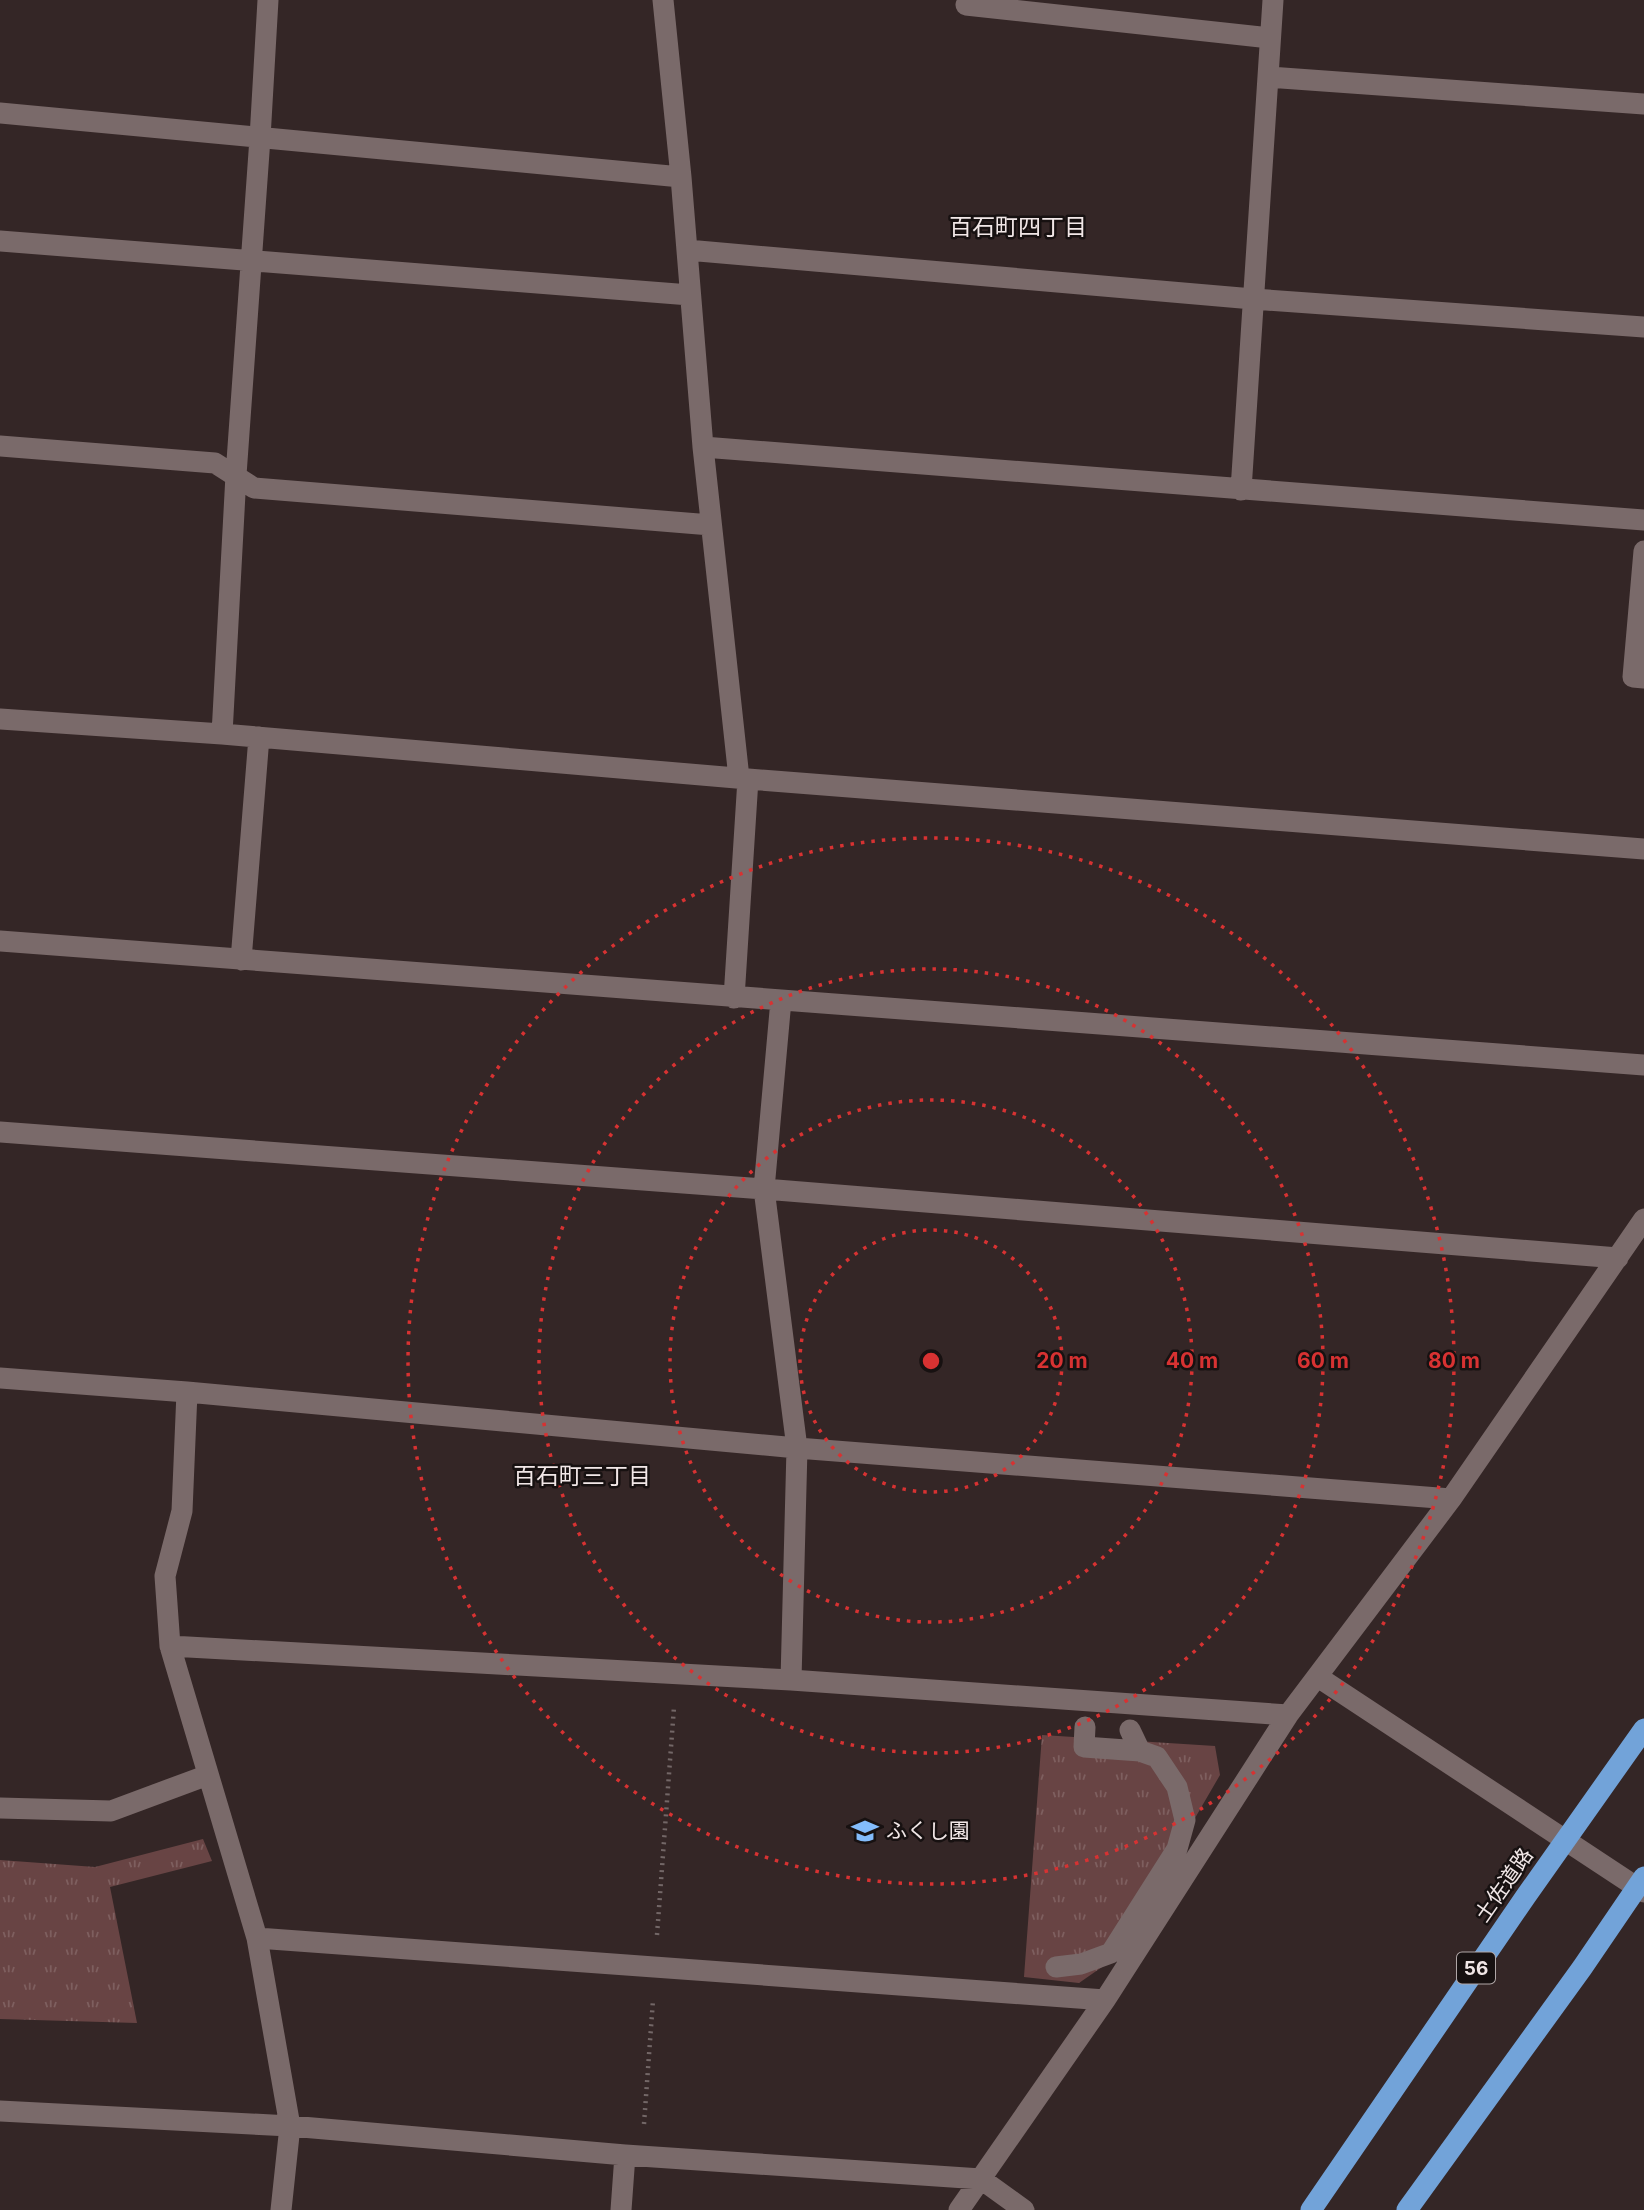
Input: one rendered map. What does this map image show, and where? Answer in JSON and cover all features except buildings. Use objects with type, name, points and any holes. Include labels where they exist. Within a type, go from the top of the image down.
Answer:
[{"type":"highway","name":"土佐道路","points":[[1311,2210],[1644,1729]]},
{"type":"highway","points":[[1407,2210],[1642,1886]]},
{"type":"street","points":[[222,734],[236,475],[268,0]]},
{"type":"street","points":[[663,0],[681,177],[703,447],[744,779],[734,998]]},
{"type":"street","points":[[1241,490],[1273,0]]},
{"type":"street","points":[[966,5],[1270,38]]},
{"type":"street","points":[[1268,77],[1644,104]]},
{"type":"street","points":[[0,113],[681,177]]},
{"type":"street","points":[[0,241],[690,295]]},
{"type":"street","points":[[687,250],[1254,299],[1644,327]]},
{"type":"street","points":[[0,446],[215,463],[254,488],[712,525]]},
{"type":"street","points":[[703,447],[1644,520]]},
{"type":"street","points":[[1644,551],[1633,677],[1644,678]]},
{"type":"street","points":[[0,719],[222,734],[744,779],[1644,849]]},
{"type":"street","points":[[241,960],[259,737]]},
{"type":"street","points":[[0,941],[1644,1065]]},
{"type":"street","points":[[781,1000],[764,1189],[797,1448],[791,1681]]},
{"type":"street","points":[[0,1132],[764,1189],[1618,1258]]},
{"type":"street","points":[[959,2210],[1105,2000],[1288,1715],[1451,1499],[1644,1219]]},
{"type":"street","points":[[0,1378],[187,1392],[797,1448],[1451,1499]]},
{"type":"street","points":[[187,1392],[182,1511],[165,1576],[170,1646],[257,1938],[290,2126],[281,2210]]},
{"type":"street","points":[[170,1646],[791,1681],[1288,1715]]},
{"type":"street","points":[[1318,1677],[1565,1840],[1642,1886]]},
{"type":"street","points":[[1056,1967],[1081,1964],[1111,1953],[1177,1849],[1185,1820],[1177,1787],[1157,1757],[1140,1751],[1084,1747],[1084,1727]]},
{"type":"street","points":[[1130,1730],[1140,1751]]},
{"type":"street","points":[[0,1808],[111,1811],[208,1775]]},
{"type":"street","points":[[257,1938],[1105,2000]]},
{"type":"street","points":[[0,2110],[290,2126],[634,2155],[981,2179],[1024,2210]]},
{"type":"street","points":[[621,2210],[634,2155]]},
{"type":"path","points":[[634,2155],[655,1967],[674,1699]]},
{"type":"green space","points":[[1042,1735],[1215,1746],[1220,1775],[1177,1849],[1102,1967],[1079,1983],[1024,1977]]},
{"type":"green space","points":[[203,1839],[212,1861],[110,1887],[137,2023],[0,2019],[0,1860],[95,1867]]},
{"type":"place","name":"ふくし園","points":[[865,1831]]},
{"type":"district","name":"百石町四丁目","points":[[1018,227]]},
{"type":"district","name":"百石町三丁目","points":[[582,1476]]}]
